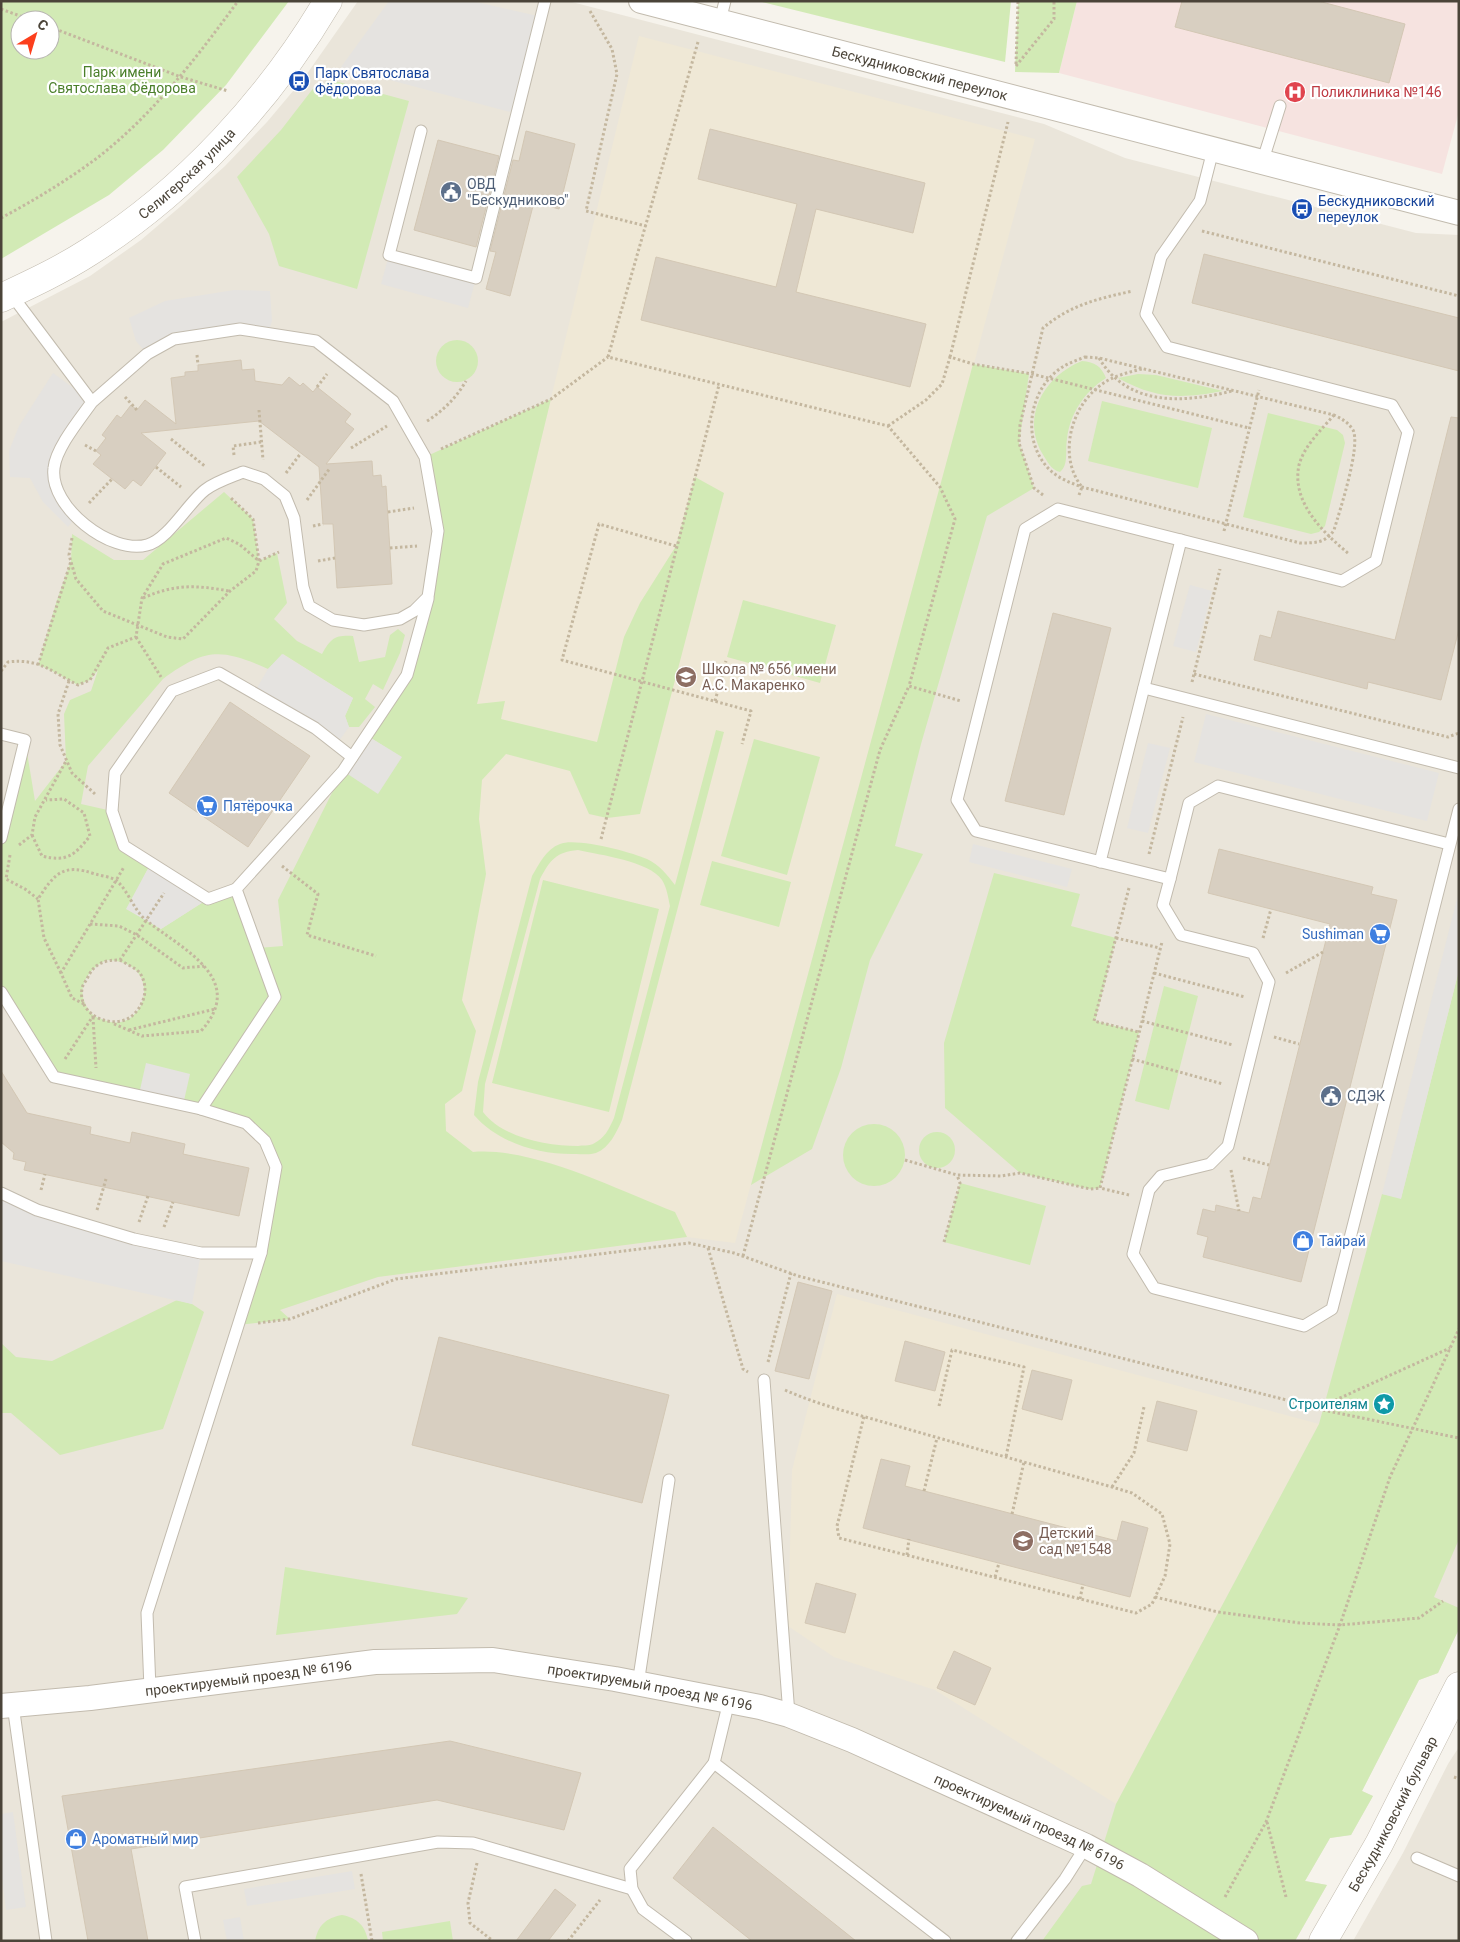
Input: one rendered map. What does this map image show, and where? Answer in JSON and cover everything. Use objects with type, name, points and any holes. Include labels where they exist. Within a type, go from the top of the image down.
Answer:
[{"type":"street","name":"Селигерская улица","points":[[6,296],[89,253],[148,209],[191,171],[248,114],[283,71],[328,1]]},
{"type":"street","name":"Бескудниковский переулок","points":[[641,1],[723,11],[1213,150],[1458,211]]},
{"type":"street","name":"проектируемый проезд № 6196","points":[[7,1706],[374,1662],[493,1660],[729,1701],[789,1715],[852,1740],[1086,1846],[1140,1875],[1246,1941]]},
{"type":"street","name":"Бескудниковский бульвар","points":[[1323,1941],[1378,1844],[1459,1686]]},
{"type":"lane","points":[[420,132],[389,255],[476,278],[545,1]]},
{"type":"lane","points":[[1262,163],[1280,106]]},
{"type":"lane","points":[[1170,879],[976,832],[957,800],[1025,529],[1058,510],[1342,581],[1376,561],[1408,432],[1392,405],[1167,348],[1146,314],[1161,256],[1200,201],[1213,150]]},
{"type":"lane","points":[[6,296],[92,402]]},
{"type":"lane","points":[[352,757],[315,728],[219,673],[172,691],[115,773],[112,810],[124,846],[208,899],[236,888],[342,771],[352,757],[407,675],[428,597],[438,531],[425,457],[393,401],[316,340],[240,329],[174,339],[147,354],[92,402],[69,434],[54,469],[59,493],[75,518],[96,533],[123,544],[147,545],[167,531],[205,489],[243,472],[264,479],[285,496],[294,518],[302,587],[309,606],[332,620],[364,625],[400,619],[414,611],[428,597]]},
{"type":"lane","points":[[1100,862],[1182,540]]},
{"type":"lane","points":[[1144,688],[1459,768]]},
{"type":"lane","points":[[1,734],[25,740],[1,838]]},
{"type":"lane","points":[[1449,844],[1218,786],[1189,803],[1163,905],[1181,936],[1252,954],[1270,982],[1228,1146],[1210,1164],[1161,1176],[1149,1190],[1133,1254],[1154,1288],[1304,1326],[1332,1310],[1459,809]]},
{"type":"lane","points":[[201,1109],[275,996],[236,888]]},
{"type":"lane","points":[[1,992],[54,1076],[201,1109],[246,1123],[265,1141],[276,1167],[261,1253],[147,1613],[150,1689]]},
{"type":"lane","points":[[1,1193],[37,1210],[134,1239],[201,1253],[261,1253]]},
{"type":"lane","points":[[764,1380],[789,1715]]},
{"type":"lane","points":[[638,1684],[668,1480]]},
{"type":"lane","points":[[686,1941],[643,1909],[632,1889],[630,1869],[714,1763],[729,1701]]},
{"type":"lane","points":[[7,1706],[46,1941]]},
{"type":"lane","points":[[714,1763],[945,1941]]},
{"type":"lane","points":[[195,1941],[185,1887],[438,1842],[482,1846],[632,1889]]},
{"type":"lane","points":[[1016,1941],[1065,1879],[1086,1846]]},
{"type":"lane","points":[[1417,1858],[1459,1876]]},
{"type":"path","points":[[1,218],[101,155],[146,113],[181,76],[238,1]]},
{"type":"path","points":[[1016,72],[1018,1]]},
{"type":"path","points":[[1016,66],[1054,19],[1054,1]]},
{"type":"path","points":[[590,11],[612,49],[617,74],[586,211],[646,226]]},
{"type":"path","points":[[60,31],[228,92]]},
{"type":"path","points":[[425,457],[551,399],[608,357],[699,39]]},
{"type":"path","points":[[888,426],[926,400],[942,384],[1008,122]]},
{"type":"path","points":[[1182,225],[1459,296]]},
{"type":"path","points":[[1046,496],[1034,488],[1019,443],[1020,425],[1043,328],[1054,318],[1086,302],[1154,286]]},
{"type":"path","points":[[608,357],[888,426],[940,487],[955,519],[909,686],[880,750],[743,1256]]},
{"type":"path","points":[[950,357],[973,364],[1032,374],[1249,428]]},
{"type":"path","points":[[1085,358],[1099,358],[1142,369],[1334,416],[1345,421],[1352,429],[1356,445],[1334,530],[1329,537],[1314,543],[1300,543],[1082,487],[1052,471],[1043,462],[1033,442],[1032,409],[1049,379],[1070,363],[1085,358]]},
{"type":"path","points":[[1099,358],[1113,378],[1135,391],[1171,400],[1194,399],[1233,391]]},
{"type":"path","points":[[1082,487],[1074,478],[1069,466],[1069,442],[1076,419],[1094,390],[1113,378],[1142,369]]},
{"type":"path","points":[[1219,550],[1263,372]]},
{"type":"path","points":[[410,432],[436,416],[457,396],[466,381]]},
{"type":"path","points":[[601,840],[644,682],[676,546],[719,385]]},
{"type":"path","points":[[1353,395],[1303,455],[1298,476],[1307,508],[1313,520],[1329,537],[1365,568]]},
{"type":"path","points":[[259,410],[264,479]]},
{"type":"path","points":[[351,448],[402,417]]},
{"type":"path","points":[[112,479],[75,518],[69,555],[76,579],[103,611],[167,637],[184,639],[230,591],[256,571],[259,561],[253,519],[224,492],[223,481],[171,439]]},
{"type":"path","points":[[156,467],[196,499]]},
{"type":"path","points":[[294,518],[330,468]]},
{"type":"path","points":[[1070,496],[1078,498],[1082,487]]},
{"type":"path","points":[[388,512],[433,505]]},
{"type":"path","points":[[676,546],[599,524],[562,660],[751,711],[742,744]]},
{"type":"path","points":[[163,679],[136,637],[142,598],[163,564],[226,538],[239,544],[259,561]]},
{"type":"path","points":[[259,561],[298,544]]},
{"type":"path","points":[[390,548],[436,544]]},
{"type":"path","points":[[38,664],[71,560]]},
{"type":"path","points":[[142,598],[168,589],[196,585],[230,591]]},
{"type":"path","points":[[1,671],[8,662],[26,660],[56,671],[78,685],[90,680],[108,648],[136,637]]},
{"type":"path","points":[[715,701],[726,661]]},
{"type":"path","points":[[1194,674],[1448,737],[1459,733]]},
{"type":"path","points":[[69,681],[58,714],[60,745],[72,773],[112,810]]},
{"type":"path","points":[[909,686],[981,706]]},
{"type":"path","points":[[46,800],[64,799],[84,814],[90,836],[78,851],[60,860],[42,856],[32,835],[35,817],[66,761]]},
{"type":"path","points":[[18,846],[32,835]]},
{"type":"path","points":[[61,973],[133,852]]},
{"type":"path","points":[[266,853],[318,894],[307,935],[376,956]]},
{"type":"path","points":[[76,868],[116,881],[146,920],[193,953],[212,976],[219,1001],[213,1019],[201,1032],[142,1036],[93,1016],[84,1004],[72,998],[44,938],[38,899],[52,877],[76,868]]},
{"type":"path","points":[[1134,870],[1094,1021],[1139,1032]]},
{"type":"path","points":[[120,960],[174,878]]},
{"type":"path","points":[[1252,954],[1261,943],[1271,909]]},
{"type":"path","points":[[1100,1188],[1169,914]]},
{"type":"path","points":[[90,924],[119,926],[137,935],[183,968],[204,966]]},
{"type":"path","points":[[1116,938],[1160,948]]},
{"type":"path","points":[[1270,982],[1323,952]]},
{"type":"path","points":[[84,1004],[82,990],[92,968],[106,960],[120,960],[139,972],[145,984],[145,996],[140,1008],[128,1019],[112,1023]]},
{"type":"path","points":[[1154,973],[1264,1002]]},
{"type":"path","points":[[129,1030],[216,1009]]},
{"type":"path","points":[[54,1076],[93,1016]]},
{"type":"path","points":[[93,1016],[96,1086]]},
{"type":"path","points":[[1142,1020],[1252,1050]]},
{"type":"path","points":[[1257,1032],[1299,1044]]},
{"type":"path","points":[[1132,1059],[1242,1090]]},
{"type":"path","points":[[905,1160],[957,1175],[1001,1176],[1020,1173],[1090,1189],[1100,1188],[1146,1200]]},
{"type":"path","points":[[1230,1163],[1239,1211]]},
{"type":"path","points":[[944,1242],[960,1183],[957,1175]]},
{"type":"path","points":[[93,1226],[106,1179]]},
{"type":"path","points":[[134,1239],[148,1196]]},
{"type":"path","points":[[158,1244],[173,1202]]},
{"type":"path","points":[[238,1326],[290,1319],[396,1279],[689,1243],[743,1256],[791,1273],[1318,1408],[1459,1438]]},
{"type":"path","points":[[708,1248],[743,1369],[809,1400],[1132,1493],[1162,1514],[1170,1544],[1165,1576],[1152,1604],[1136,1613],[839,1538],[837,1526],[864,1416]]},
{"type":"path","points":[[764,1380],[791,1273]]},
{"type":"path","points":[[1222,1902],[1266,1822],[1340,1625],[1390,1477],[1459,1329]]},
{"type":"path","points":[[1318,1408],[1450,1348]]},
{"type":"path","points":[[939,1406],[952,1350],[1024,1367],[1006,1457]]},
{"type":"path","points":[[1112,1487],[1134,1454],[1144,1407]]},
{"type":"path","points":[[924,1491],[938,1438]]},
{"type":"path","points":[[1012,1514],[1024,1462]]},
{"type":"path","points":[[907,1555],[910,1540]]},
{"type":"path","points":[[996,1578],[999,1563]]},
{"type":"path","points":[[1080,1599],[1083,1584]]},
{"type":"path","points":[[1155,1597],[1218,1612],[1300,1623],[1340,1625],[1419,1618],[1443,1601]]},
{"type":"path","points":[[1454,1777],[1459,1779]]},
{"type":"path","points":[[1266,1822],[1286,1897]]},
{"type":"path","points":[[482,1846],[468,1903],[470,1923],[493,1941]]},
{"type":"path","points":[[358,1856],[372,1941]]},
{"type":"path","points":[[568,1941],[613,1883]]},
{"type":"shaded area","points":[[358,1],[568,1],[1044,124],[1125,158],[1416,233],[1459,235],[1459,1628],[1438,1673],[1419,1680],[1362,1791],[1373,1796],[1351,1835],[1330,1838],[1305,1881],[1327,1885],[1295,1941],[1,1941],[1,322],[90,276],[141,240],[181,206],[225,166],[267,122],[304,78]]},
{"type":"shaded area","points":[[389,1],[472,1],[542,17],[518,114],[341,67]]},
{"type":"shaded area","name":"Поликлиника №146","points":[[1077,1],[1459,1],[1459,111],[1442,174],[1059,73]]},
{"type":"shaded area","name":"Школа № 656 имени А.С. Макаренко","points":[[639,36],[1035,139],[735,1243],[687,1237],[378,1277],[458,781]]},
{"type":"shaded area","points":[[389,255],[476,278],[468,308],[381,284]]},
{"type":"shaded area","points":[[234,290],[270,291],[272,321],[268,333],[240,329],[174,339],[147,354],[136,341],[129,318],[165,301]]},
{"type":"shaded area","points":[[53,373],[92,402],[54,469],[75,518],[68,527],[43,502],[30,478],[10,477],[9,451],[19,426]]},
{"type":"shaded area","points":[[1190,585],[1212,591],[1196,652],[1173,646]]},
{"type":"shaded area","points":[[282,654],[353,698],[345,716],[349,727],[336,745],[254,693],[268,669]]},
{"type":"shaded area","points":[[1206,714],[1439,773],[1427,821],[1194,762]]},
{"type":"shaded area","points":[[366,735],[402,757],[378,794],[343,771]]},
{"type":"shaded area","points":[[1148,743],[1170,748],[1148,833],[1127,828]]},
{"type":"shaded area","points":[[973,844],[1072,869],[1067,887],[969,862]]},
{"type":"shaded area","points":[[151,863],[208,899],[161,929],[126,909]]},
{"type":"shaded area","points":[[1459,891],[1459,970],[1401,1199],[1382,1194]]},
{"type":"shaded area","points":[[146,1063],[190,1074],[183,1105],[139,1094]]},
{"type":"shaded area","points":[[1,1193],[8,1197],[201,1253],[192,1304],[1,1261]]},
{"type":"shaded area","name":"Детский сад №1548","points":[[837,1294],[1319,1424],[1116,1804],[935,1690],[834,1657],[788,1626],[792,1470]]},
{"type":"shaded area","points":[[1459,1747],[1459,1941],[1353,1941],[1403,1853],[1448,1764]]},
{"type":"shaded area","points":[[13,1812],[26,1907],[6,1910],[1,1873],[1,1814]]},
{"type":"shaded area","points":[[352,1871],[355,1889],[247,1906],[244,1889]]},
{"type":"shaded area","points":[[240,1917],[244,1941],[227,1941],[223,1920]]},
{"type":"green space","name":"Парк имени Святослава Фёдорова","points":[[1,1],[289,1],[226,85],[163,150],[109,195],[1,259]]},
{"type":"green space","points":[[758,1],[1011,1],[1005,62]]},
{"type":"green space","points":[[1018,1],[1077,1],[1059,73],[1015,72]]},
{"type":"green space","points":[[335,81],[409,101],[357,289],[279,266],[269,234],[237,177],[281,130],[315,86]]},
{"type":"green space","points":[[461,340],[469,343],[475,349],[478,361],[475,373],[469,379],[453,382],[445,379],[439,373],[436,357],[439,349],[445,343]]},
{"type":"green space","points":[[1082,361],[1097,365],[1106,378],[1091,390],[1075,412],[1066,443],[1065,465],[1060,472],[1054,469],[1048,462],[1036,439],[1034,425],[1036,411],[1040,398],[1057,376]]},
{"type":"green space","points":[[973,364],[1029,374],[1019,443],[1034,488],[987,516],[921,744],[895,846],[923,854],[870,960],[841,1068],[812,1149],[751,1185]]},
{"type":"green space","points":[[1138,374],[1156,375],[1223,391],[1181,396],[1169,395],[1145,390],[1118,378]]},
{"type":"green space","points":[[551,399],[477,704],[505,701],[501,719],[597,742],[624,637],[640,603],[676,546],[695,477],[724,493],[640,814],[607,818],[589,814],[570,771],[506,754],[482,780],[479,819],[486,874],[462,1000],[476,1031],[462,1091],[445,1104],[446,1131],[473,1152],[497,1152],[523,1156],[602,1182],[675,1212],[687,1237],[378,1277],[280,1310],[290,1319],[238,1325],[276,1167],[246,1123],[54,1077],[1,992],[1,838],[25,740],[35,801],[66,761],[64,714],[70,700],[91,691],[98,670],[90,680],[78,685],[38,665],[57,600],[71,561],[72,534],[114,560],[143,560],[224,492],[253,519],[259,561],[277,553],[287,603],[274,619],[297,641],[322,654],[328,644],[334,639],[342,636],[353,636],[359,662],[385,657],[390,635],[398,629],[405,635],[400,653],[383,690],[373,684],[365,699],[375,707],[359,727],[349,727],[345,716],[353,698],[283,654],[268,669],[238,657],[214,654],[191,661],[163,679],[88,766],[81,804],[112,811],[124,846],[151,863],[127,909],[161,929],[208,899],[236,889],[258,948],[283,946],[278,900],[343,771],[401,757],[366,735],[407,675],[438,531],[425,457]],"holes":[[[106,960],[125,964],[138,972],[143,984],[144,997],[139,1009],[130,1018],[118,1022],[104,1020],[91,1013],[86,1005],[82,990],[84,983],[92,970]]]},
{"type":"green space","points":[[1102,401],[1212,428],[1198,488],[1088,461]]},
{"type":"green space","points":[[1268,413],[1337,430],[1343,435],[1345,443],[1325,526],[1319,532],[1311,534],[1243,517]]},
{"type":"green space","points":[[743,600],[836,625],[820,683],[727,657]]},
{"type":"green space","points":[[716,730],[724,732],[622,1120],[615,1135],[605,1147],[596,1153],[562,1154],[520,1145],[507,1140],[484,1125],[474,1115],[478,1082],[532,876],[543,857],[555,846],[567,842],[604,846],[652,861],[663,870],[675,885]],"holes":[[[578,850],[636,863],[656,873],[664,883],[670,906],[614,1118],[604,1136],[597,1142],[590,1145],[566,1146],[526,1139],[502,1128],[483,1112],[485,1084],[540,879],[554,858],[564,853]]]},
{"type":"green space","points":[[754,739],[820,757],[787,875],[721,856]]},
{"type":"green space","points":[[712,861],[791,882],[779,927],[700,905]]},
{"type":"green space","points":[[994,873],[1080,894],[1071,926],[1116,938],[1095,1021],[1139,1032],[1100,1188],[1090,1189],[1020,1173],[945,1108],[944,1043]]},
{"type":"green space","points":[[543,880],[659,909],[609,1112],[492,1083]]},
{"type":"green space","points":[[1459,970],[1459,1539],[1434,1597],[1459,1608],[1459,1629],[1438,1673],[1419,1680],[1362,1791],[1373,1796],[1351,1835],[1330,1838],[1305,1881],[1327,1885],[1295,1941],[1042,1941],[1082,1886],[1091,1884],[1116,1804],[1319,1424],[1382,1194],[1401,1198]]},
{"type":"green space","points":[[1164,986],[1198,996],[1169,1110],[1135,1101]]},
{"type":"green space","points":[[874,1124],[886,1127],[896,1133],[902,1143],[905,1155],[902,1167],[896,1177],[886,1183],[874,1186],[862,1183],[852,1177],[846,1167],[843,1155],[846,1143],[852,1133],[862,1127]]},
{"type":"green space","points":[[937,1132],[944,1133],[950,1137],[954,1143],[954,1157],[950,1163],[944,1167],[937,1168],[930,1167],[924,1163],[920,1157],[919,1150],[920,1143],[924,1137],[930,1133]]},
{"type":"green space","points":[[960,1183],[1046,1206],[1030,1265],[944,1242]]},
{"type":"green space","points":[[177,1300],[192,1304],[204,1312],[163,1429],[60,1455],[11,1413],[1,1413],[1,1343],[16,1357],[52,1361]]},
{"type":"green space","points":[[285,1567],[468,1598],[457,1614],[276,1635]]},
{"type":"green space","points":[[342,1915],[360,1923],[368,1941],[315,1941],[318,1931],[327,1920]]},
{"type":"green space","points":[[450,1921],[453,1941],[383,1941],[382,1932]]},
{"type":"building","points":[[1182,1],[1318,1],[1405,24],[1389,83],[1175,27]]},
{"type":"building","points":[[710,129],[925,183],[913,233],[816,209],[796,292],[926,324],[910,387],[641,320],[656,257],[776,287],[797,204],[698,179]]},
{"type":"building","points":[[526,131],[575,144],[559,209],[534,202],[510,296],[486,289],[496,252],[490,251],[513,160],[519,161]]},
{"type":"building","name":"ОВД \"Бескудниково\"","points":[[438,140],[499,156],[476,247],[414,230]]},
{"type":"building","points":[[1204,254],[1459,318],[1459,371],[1192,303]]},
{"type":"building","points":[[241,360],[242,370],[254,369],[255,381],[282,385],[289,377],[300,386],[303,383],[313,392],[317,387],[351,414],[345,422],[354,429],[326,464],[372,461],[373,476],[381,475],[382,487],[386,486],[392,584],[337,588],[333,524],[323,524],[319,467],[259,421],[141,433],[166,453],[141,486],[133,480],[125,489],[93,464],[101,455],[96,451],[106,438],[102,435],[117,415],[121,418],[131,405],[137,410],[145,400],[176,424],[171,378],[185,376],[185,372],[198,371],[198,365]]},
{"type":"building","points":[[1451,417],[1459,418],[1459,629],[1441,700],[1368,682],[1367,689],[1254,660],[1260,635],[1271,638],[1278,611],[1395,640]]},
{"type":"building","points":[[1053,613],[1111,628],[1064,815],[1005,801]]},
{"type":"building","points":[[230,702],[310,756],[248,847],[169,793]]},
{"type":"building","points":[[1219,849],[1373,887],[1371,894],[1397,900],[1301,1282],[1203,1257],[1208,1237],[1197,1234],[1203,1209],[1215,1212],[1216,1205],[1249,1213],[1253,1197],[1261,1199],[1330,924],[1208,893]]},
{"type":"building","points":[[1,1071],[27,1113],[91,1127],[90,1134],[130,1143],[132,1132],[185,1144],[183,1154],[249,1168],[239,1216],[24,1170],[26,1162],[13,1159],[14,1153],[1,1142]]},
{"type":"building","points":[[798,1282],[832,1291],[809,1379],[775,1371]]},
{"type":"building","points":[[439,1337],[669,1395],[642,1503],[412,1445]]},
{"type":"building","points":[[905,1341],[945,1352],[935,1391],[895,1381]]},
{"type":"building","points":[[1032,1370],[1072,1380],[1062,1420],[1022,1409]]},
{"type":"building","points":[[1157,1401],[1197,1411],[1187,1451],[1147,1441]]},
{"type":"building","points":[[881,1459],[910,1466],[905,1486],[1117,1541],[1122,1521],[1148,1528],[1130,1597],[863,1528]]},
{"type":"building","points":[[816,1583],[856,1594],[845,1633],[805,1623]]},
{"type":"building","points":[[954,1651],[991,1668],[975,1705],[937,1688]]},
{"type":"building","points":[[450,1741],[581,1773],[564,1830],[437,1800],[131,1849],[148,1941],[88,1941],[62,1796]]},
{"type":"building","points":[[713,1827],[856,1941],[752,1941],[673,1878]]},
{"type":"building","points":[[555,1889],[576,1905],[548,1941],[516,1941]]},
{"type":"place","name":"Парк Святослава Фёдорова","points":[[299,81]]},
{"type":"place","name":"Поликлиника №146","points":[[1295,92]]},
{"type":"place","name":"ОВД \"Бескудниково\"","points":[[451,192]]},
{"type":"place","name":"Бескудниковский переулок","points":[[1302,209]]},
{"type":"place","name":"Школа № 656 имени А.С. Макаренко","points":[[686,677]]},
{"type":"place","name":"Пятёрочка","points":[[207,806]]},
{"type":"place","name":"Sushiman","points":[[1380,934]]},
{"type":"place","name":"СДЭК","points":[[1331,1096]]},
{"type":"place","name":"Тайрай","points":[[1303,1241]]},
{"type":"place","name":"Строителям","points":[[1384,1404]]},
{"type":"place","name":"Детский сад №1548","points":[[1023,1541]]},
{"type":"place","name":"Ароматный мир","points":[[76,1839]]}]
